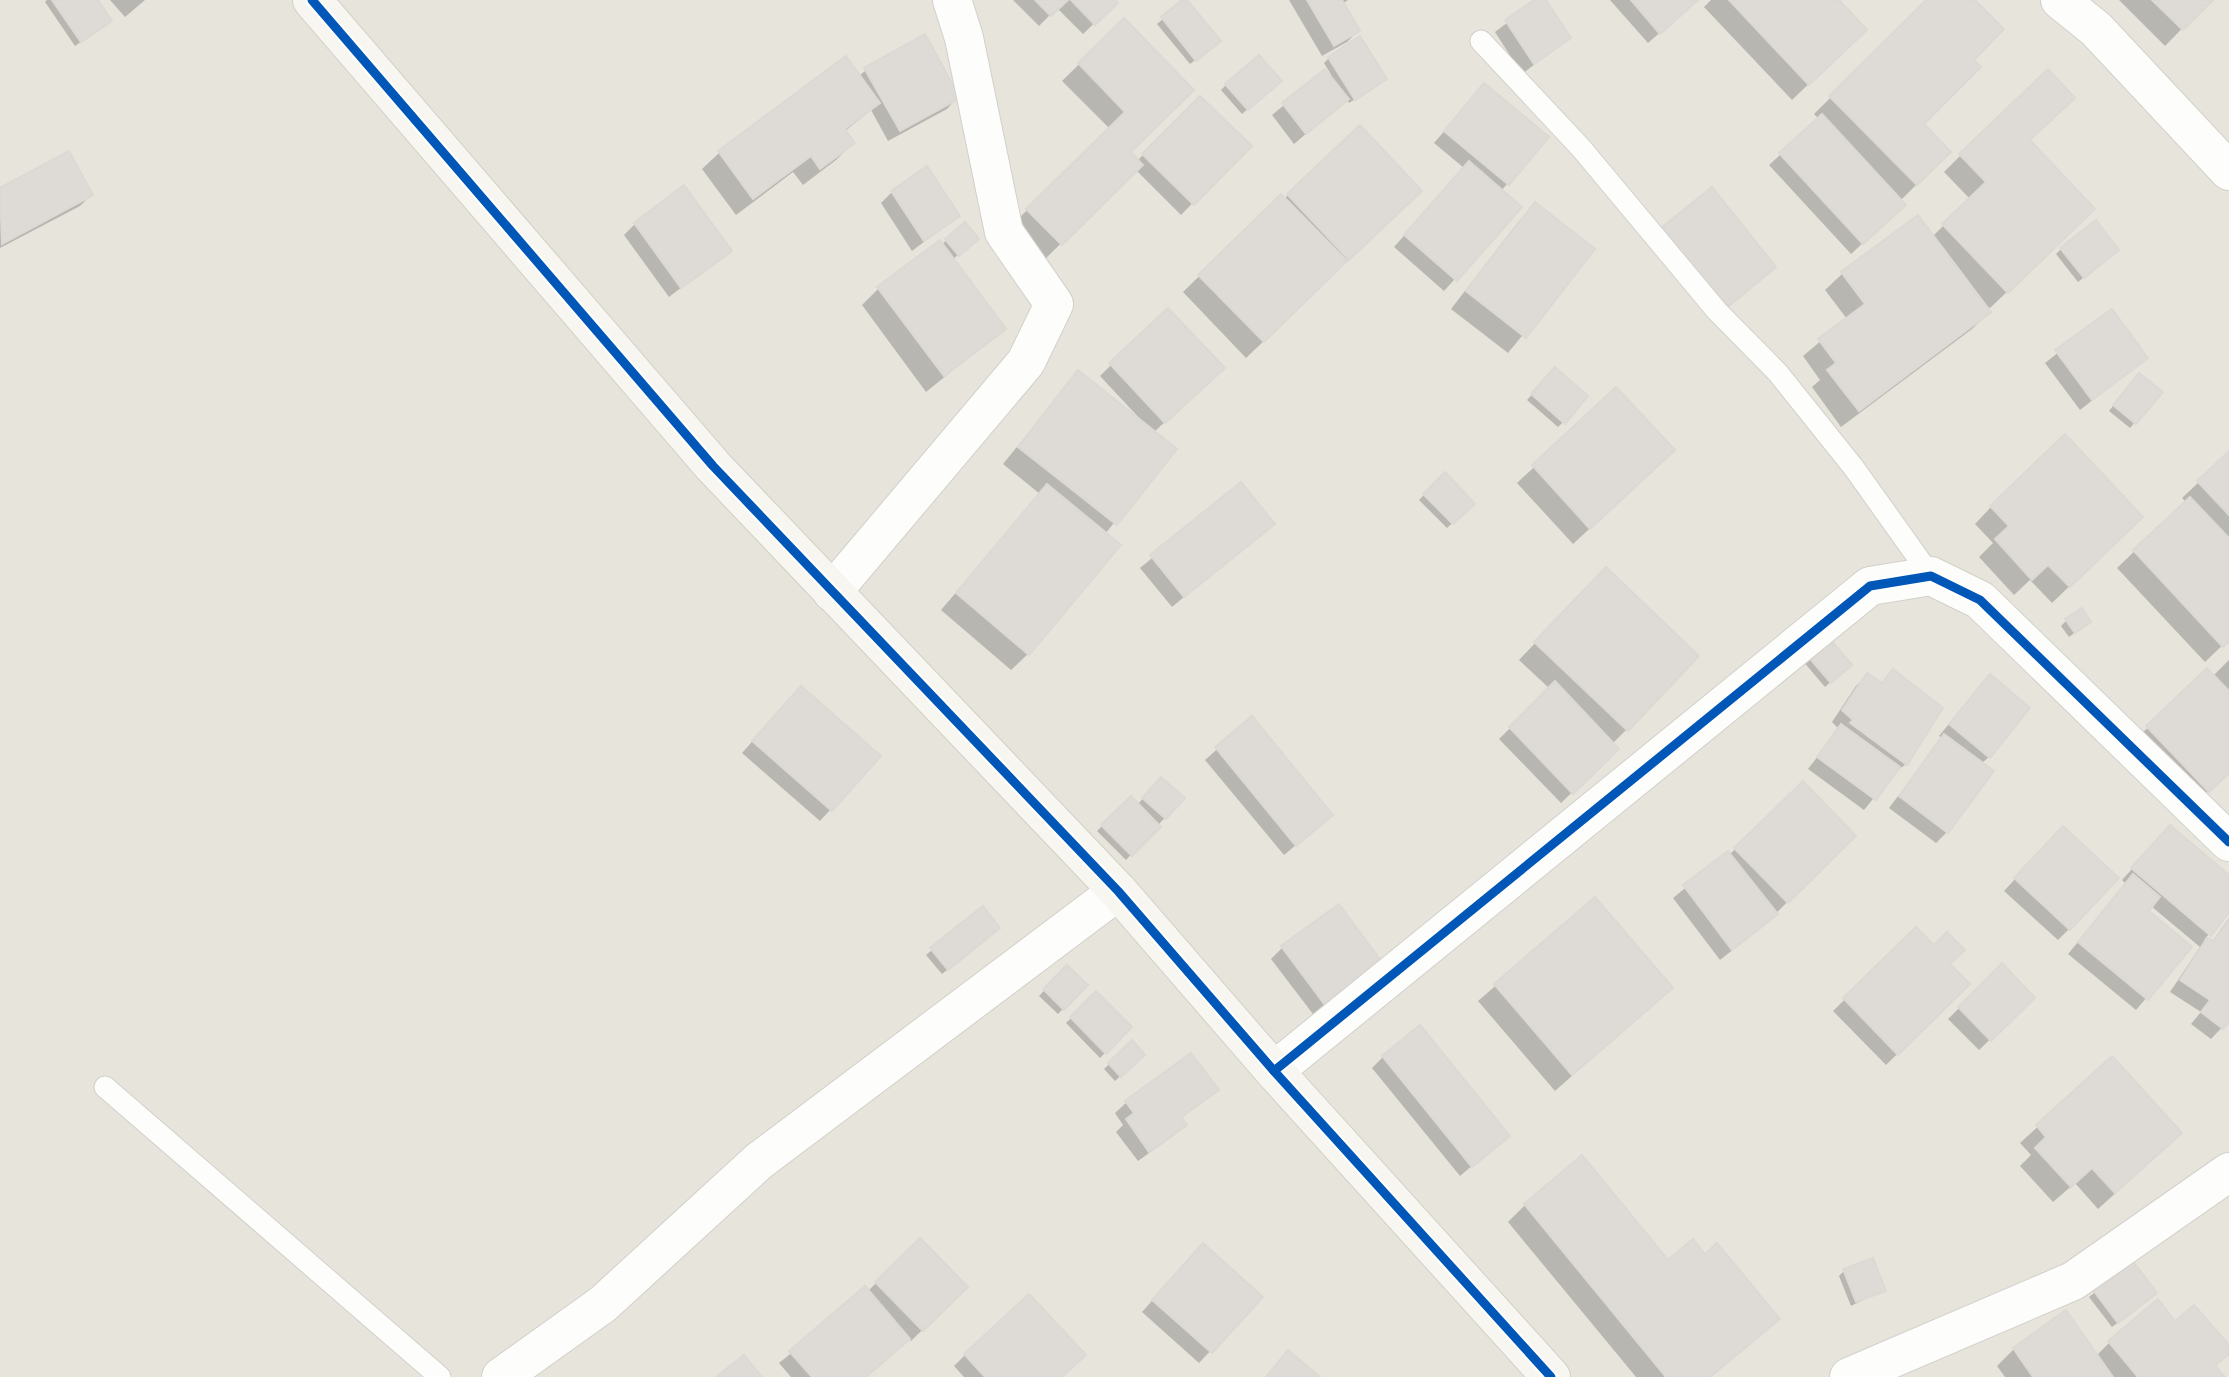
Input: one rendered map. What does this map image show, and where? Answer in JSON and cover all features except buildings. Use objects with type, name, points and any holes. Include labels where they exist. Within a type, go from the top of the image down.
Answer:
[{"type":"street","points":[[312,0],[713,466],[1118,891],[1274,1071],[1551,1377]]},
{"type":"street","points":[[832,592],[1026,362],[1054,304],[1004,232],[964,38],[952,0]]},
{"type":"street","points":[[2060,0],[2096,29],[2229,170]]},
{"type":"street","points":[[1274,1071],[1870,586],[1931,576],[1980,600],[2229,842]]},
{"type":"street","points":[[501,1377],[603,1304],[760,1161],[1118,891]]},
{"type":"street","points":[[1849,1377],[2073,1281],[2229,1172]]},
{"type":"lane","points":[[1481,41],[1581,148],[1717,311],[1778,373],[1854,468],[1931,576]]},
{"type":"lane","points":[[105,1087],[440,1377]]},
{"type":"shaded area","points":[[0,0],[2229,0],[2229,1377],[0,1377]]},
{"type":"cycle path","points":[[312,0],[713,466],[1118,891],[1274,1071],[1551,1377]]},
{"type":"cycle path","points":[[1274,1071],[1870,586],[1931,576],[1980,600],[2229,842]]}]
